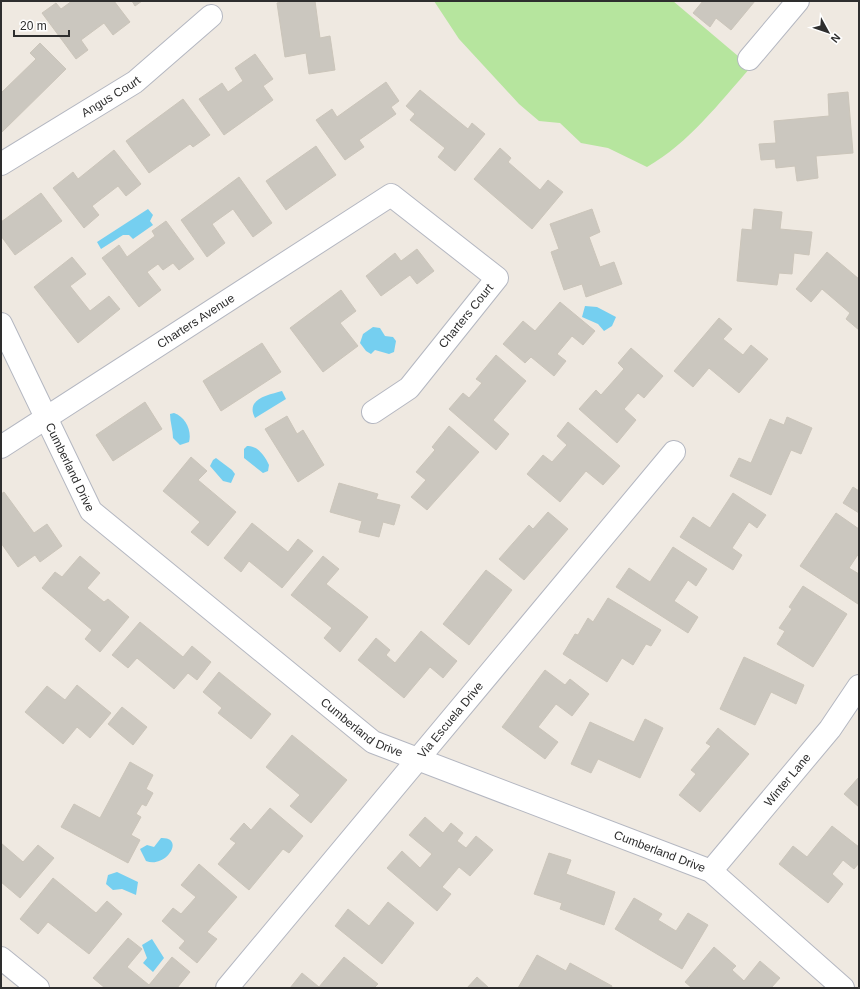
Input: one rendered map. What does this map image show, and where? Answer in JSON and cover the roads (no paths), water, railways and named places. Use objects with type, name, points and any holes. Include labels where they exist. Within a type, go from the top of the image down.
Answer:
[{"type":"street","points":[[749,59],[798,1]]},
{"type":"street","name":"Angus Court","points":[[1,164],[135,82],[212,16]]},
{"type":"street","name":"Charters Court","points":[[373,412],[409,388],[497,278],[391,195]]},
{"type":"street","name":"Charters Avenue","points":[[1,447],[45,417],[391,195]]},
{"type":"street","name":"Cumberland Drive","points":[[1,324],[91,511],[373,742],[711,871],[843,988]]},
{"type":"street","name":"Via Escuela Drive","points":[[227,988],[416,759],[674,452]]},
{"type":"street","name":"Winter Lane","points":[[711,871],[830,729],[859,686]]},
{"type":"street","points":[[1,958],[38,988]]},
{"type":"water","points":[[148,209],[153,215],[150,221],[153,225],[133,239],[129,235],[123,235],[101,249],[97,242]]},
{"type":"water","points":[[585,306],[597,307],[616,317],[612,326],[604,331],[598,324],[582,317]]},
{"type":"water","points":[[373,327],[380,328],[385,336],[393,337],[396,341],[394,352],[389,354],[375,350],[371,354],[366,351],[360,343],[363,334]]},
{"type":"water","points":[[282,391],[286,399],[255,418],[253,406],[255,402],[265,396]]},
{"type":"water","points":[[174,413],[185,421],[190,433],[189,442],[180,445],[173,438],[170,414]]},
{"type":"water","points":[[247,446],[254,447],[263,455],[269,465],[268,471],[263,473],[244,458],[244,449]]},
{"type":"water","points":[[216,458],[235,474],[231,483],[223,481],[210,466]]},
{"type":"water","points":[[161,838],[168,839],[172,842],[173,847],[170,852],[160,861],[146,861],[140,849],[147,845],[154,847]]},
{"type":"water","points":[[117,872],[138,882],[136,895],[122,889],[113,890],[106,884],[108,875]]},
{"type":"water","points":[[152,939],[164,958],[153,972],[143,963],[147,958],[142,945]]}]
